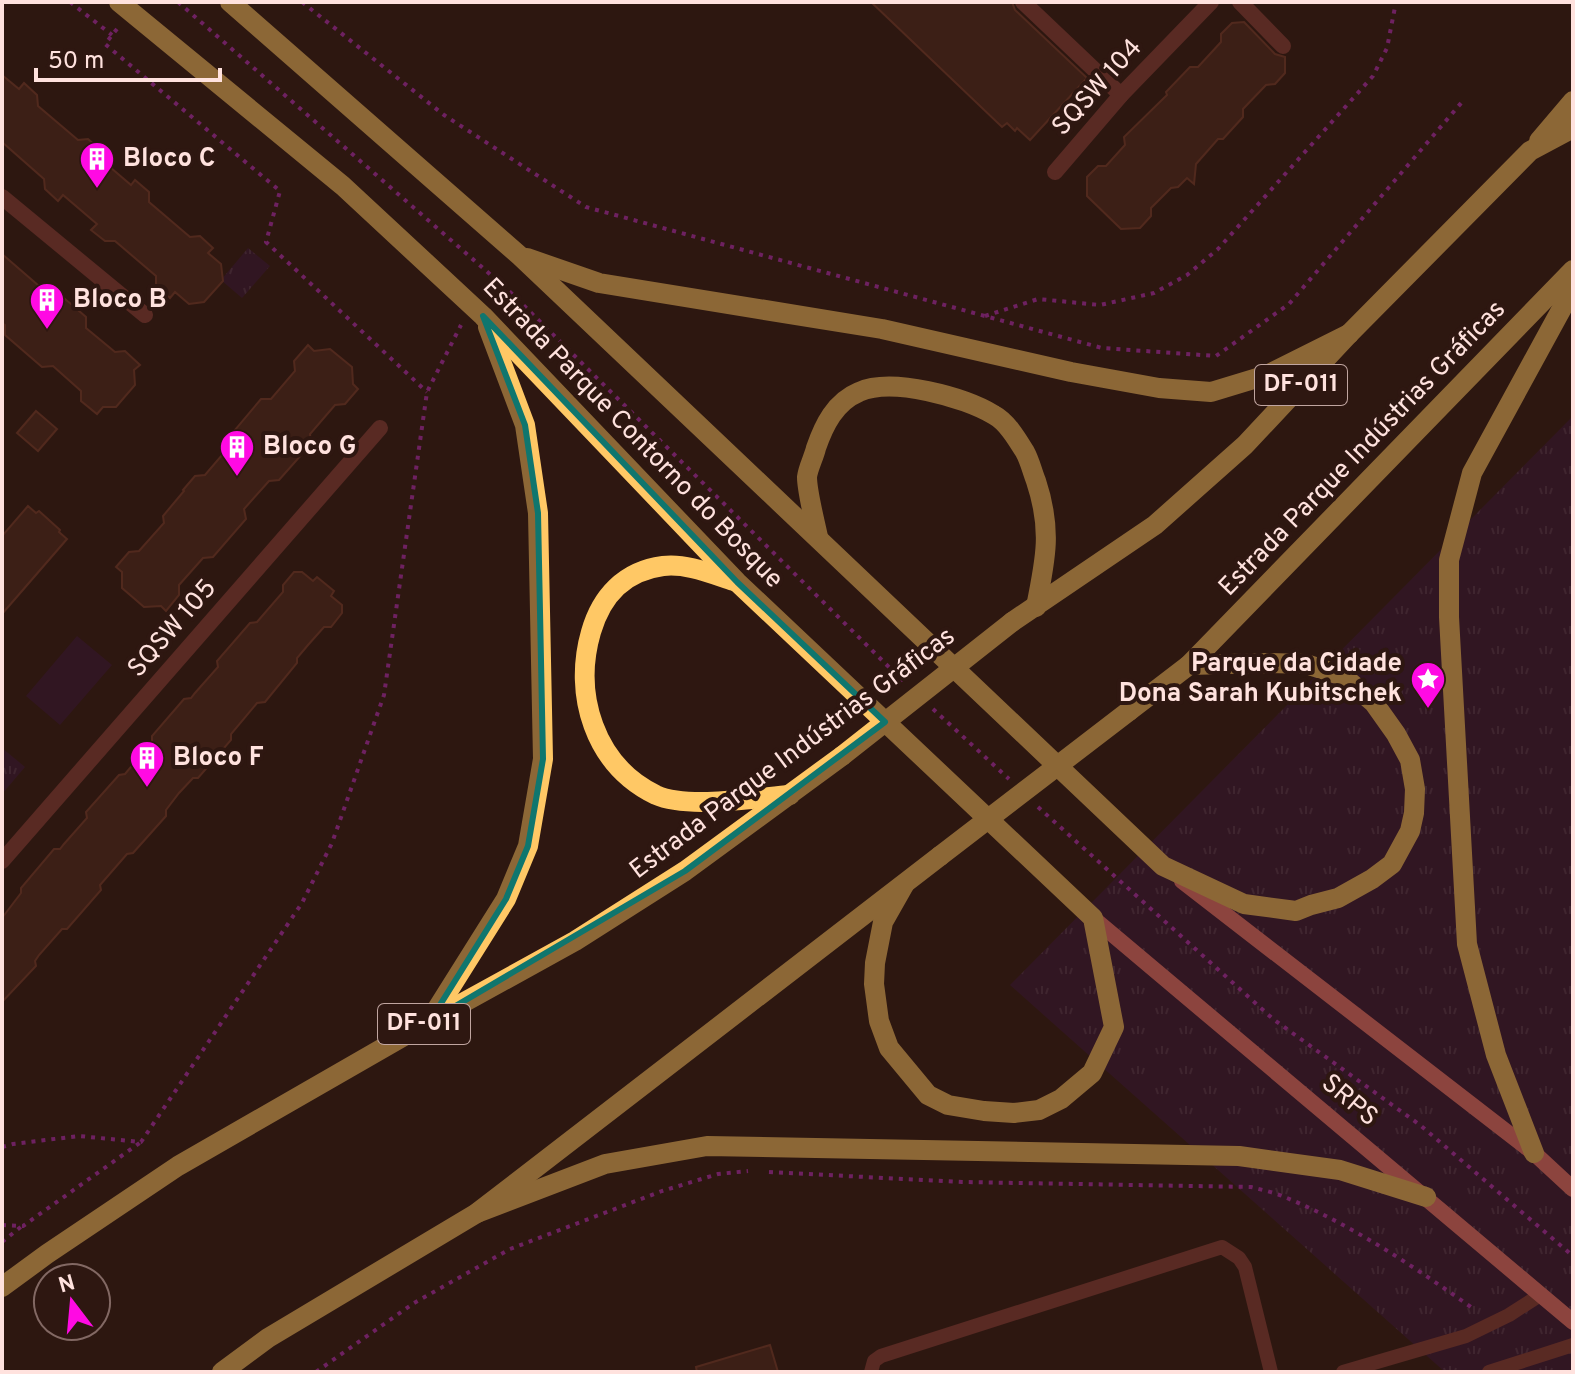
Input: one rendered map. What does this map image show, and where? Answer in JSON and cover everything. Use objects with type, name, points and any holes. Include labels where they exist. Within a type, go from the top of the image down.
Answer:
[{"type":"main road","name":"Estrada Parque Contorno do Bosque","points":[[119,2],[343,186],[477,311],[737,582],[1093,918]]},
{"type":"main road","name":"Estrada Parque Contorno do Bosque","points":[[230,2],[520,256],[1163,866],[1244,904],[1296,911],[1338,898],[1392,864],[1410,831],[1415,789],[1410,760],[1374,703],[1343,676],[1306,664],[1189,665]]},
{"type":"main road","name":"Estrada Parque Indústrias Gráficas","points":[[2,1287],[178,1166],[575,941],[685,871],[842,756],[1012,622],[1155,525],[1245,445],[1349,334],[1530,151],[1573,101]]},
{"type":"main road","name":"Estrada Parque Indústrias Gráficas","points":[[1530,151],[1573,128]]},
{"type":"main road","points":[[520,256],[599,283],[882,329],[1071,372],[1159,388],[1211,392],[1267,375],[1349,334]]},
{"type":"main road","name":"Estrada Parque Indústrias Gráficas","points":[[222,1372],[268,1338],[477,1213],[1189,665],[1573,270]]},
{"type":"main road","points":[[1534,1153],[1496,1055],[1467,944],[1449,617],[1449,560],[1472,473],[1573,288]]},
{"type":"main road","points":[[430,1021],[506,899],[528,846],[543,759],[538,513],[525,425],[477,311]]},
{"type":"main road","points":[[818,537],[807,476],[823,429],[834,409],[859,392],[892,386],[924,390],[972,405],[996,416],[1013,433],[1027,455],[1041,495],[1047,543],[1036,607]]},
{"type":"main road","points":[[737,582],[691,568],[665,565],[626,580],[608,595],[596,615],[584,665],[585,696],[595,730],[609,755],[630,778],[657,795],[690,803],[790,795]]},
{"type":"main road","points":[[1163,866],[1534,1153],[1573,1189]]},
{"type":"main road","points":[[904,885],[883,922],[875,963],[874,984],[879,1021],[889,1048],[909,1073],[928,1095],[948,1105],[1014,1113],[1039,1110],[1061,1099],[1092,1073],[1114,1027],[1093,918]]},
{"type":"main road","name":"SRPS","points":[[1093,918],[1573,1322]]},
{"type":"main road","points":[[477,1213],[605,1164],[707,1146],[1239,1156],[1340,1170],[1426,1197]]},
{"type":"street","points":[[1023,2],[1121,95]]},
{"type":"street","name":"SQSW 104","points":[[1055,172],[1121,95],[1211,2]]},
{"type":"street","points":[[1240,2],[1283,46]]},
{"type":"street","points":[[2,197],[145,315]]},
{"type":"street","name":"SQSW 105","points":[[2,861],[380,428]]},
{"type":"lane","points":[[871,1372],[874,1361],[881,1356],[1222,1247],[1239,1258],[1245,1267],[1271,1372]]},
{"type":"lane","points":[[1343,1372],[1466,1336],[1540,1295]]},
{"type":"lane","points":[[238,1372],[268,1338]]},
{"type":"lane","points":[[1489,1372],[1573,1345]]},
{"type":"lane","points":[[1382,1361],[1393,1372]]},
{"type":"path","points":[[70,2],[112,35]]},
{"type":"path","points":[[178,2],[507,289],[903,680]]},
{"type":"path","points":[[302,2],[444,115],[586,207],[1102,348],[1216,356],[1289,304],[1462,102]]},
{"type":"path","points":[[985,316],[1038,299],[1100,305],[1154,293],[1187,275],[1218,249],[1373,76],[1387,48],[1396,2]]},
{"type":"path","points":[[105,44],[280,191],[266,242],[427,392]]},
{"type":"path","points":[[2,1242],[141,1142],[302,903],[332,843],[384,695],[427,392],[477,311]]},
{"type":"path","points":[[925,701],[1015,785]]},
{"type":"path","points":[[1037,806],[1273,1019],[1420,1125],[1573,1256]]},
{"type":"path","points":[[2,1147],[79,1136],[141,1142]]},
{"type":"path","points":[[316,1372],[414,1303],[510,1249],[662,1191],[718,1174],[752,1171]]},
{"type":"path","points":[[767,1172],[962,1182],[1251,1187],[1285,1197],[1347,1227],[1433,1280],[1494,1323]]},
{"type":"path","points":[[2,1225],[23,1226]]},
{"type":"highlighted area","points":[[483,316],[737,582],[885,722],[685,871],[430,1021],[506,899],[528,846],[543,759],[538,513],[525,425]]},
{"type":"green space","points":[[248,248],[270,266],[242,298],[221,280]]},
{"type":"green space","name":"Parque da Cidade Dona Sarah Kubitschek","points":[[1573,416],[1573,1372],[1445,1372],[1010,985]]},
{"type":"green space","points":[[77,636],[112,665],[60,725],[26,696]]},
{"type":"green space","points":[[2,748],[25,767],[2,794]]},
{"type":"building","points":[[871,2],[1012,2],[1015,10],[1087,78],[1030,140],[1007,123],[1002,127]]},
{"type":"building","points":[[1244,22],[1275,54],[1285,57],[1285,73],[1275,84],[1266,85],[1243,109],[1243,117],[1196,164],[1194,184],[1187,178],[1178,187],[1171,188],[1151,208],[1151,216],[1140,228],[1121,229],[1087,196],[1087,177],[1098,166],[1106,166],[1125,145],[1124,137],[1167,95],[1166,92],[1190,67],[1198,67],[1221,42],[1221,34],[1232,23]]},
{"type":"building","name":"Bloco C","points":[[2,75],[19,89],[24,83],[37,95],[38,106],[78,140],[88,139],[102,151],[97,156],[131,185],[135,180],[149,192],[149,202],[190,237],[200,236],[213,248],[208,253],[221,264],[223,281],[204,302],[189,304],[175,292],[170,298],[156,286],[156,276],[115,241],[105,241],[91,230],[97,224],[63,195],[58,201],[45,189],[44,179],[2,142]]},
{"type":"building","name":"Bloco B","points":[[2,254],[39,286],[49,286],[86,317],[86,328],[115,352],[125,351],[140,365],[134,370],[135,385],[116,407],[103,407],[97,414],[81,401],[81,391],[53,366],[42,367],[5,335],[5,325],[2,323]]},
{"type":"building","name":"Bloco G","points":[[308,345],[314,351],[330,349],[352,367],[353,384],[358,389],[345,404],[335,405],[310,434],[311,444],[279,480],[269,481],[244,509],[246,519],[213,557],[203,558],[179,585],[179,595],[166,611],[161,606],[144,607],[122,588],[122,572],[116,567],[129,552],[139,551],[164,523],[163,516],[183,490],[195,476],[205,475],[229,447],[229,437],[261,399],[271,399],[295,371],[294,361]]},
{"type":"building","points":[[36,411],[57,429],[38,451],[17,433]]},
{"type":"building","points":[[28,506],[36,513],[39,511],[67,539],[2,614],[2,536]]},
{"type":"building","name":"Bloco F","points":[[294,572],[302,572],[313,581],[317,577],[334,591],[331,596],[342,605],[342,613],[331,627],[324,627],[308,645],[265,702],[257,703],[231,734],[231,740],[198,778],[193,778],[179,793],[166,810],[166,816],[133,853],[127,854],[100,885],[101,890],[39,955],[36,966],[2,1002],[2,918],[21,893],[21,888],[54,849],[60,849],[87,818],[86,812],[119,775],[125,774],[184,699],[191,698],[218,667],[217,661],[250,623],[257,622],[283,592],[283,585]]},
{"type":"building","points":[[770,1345],[778,1372],[697,1372],[696,1367]]},
{"type":"place","name":"Bloco C","points":[[97,190]]},
{"type":"place","name":"Bloco B","points":[[47,331]]},
{"type":"place","name":"Bloco G","points":[[237,478]]},
{"type":"place","name":"Parque da Cidade Dona Sarah Kubitschek","points":[[1428,710]]},
{"type":"place","name":"Bloco F","points":[[147,789]]}]
